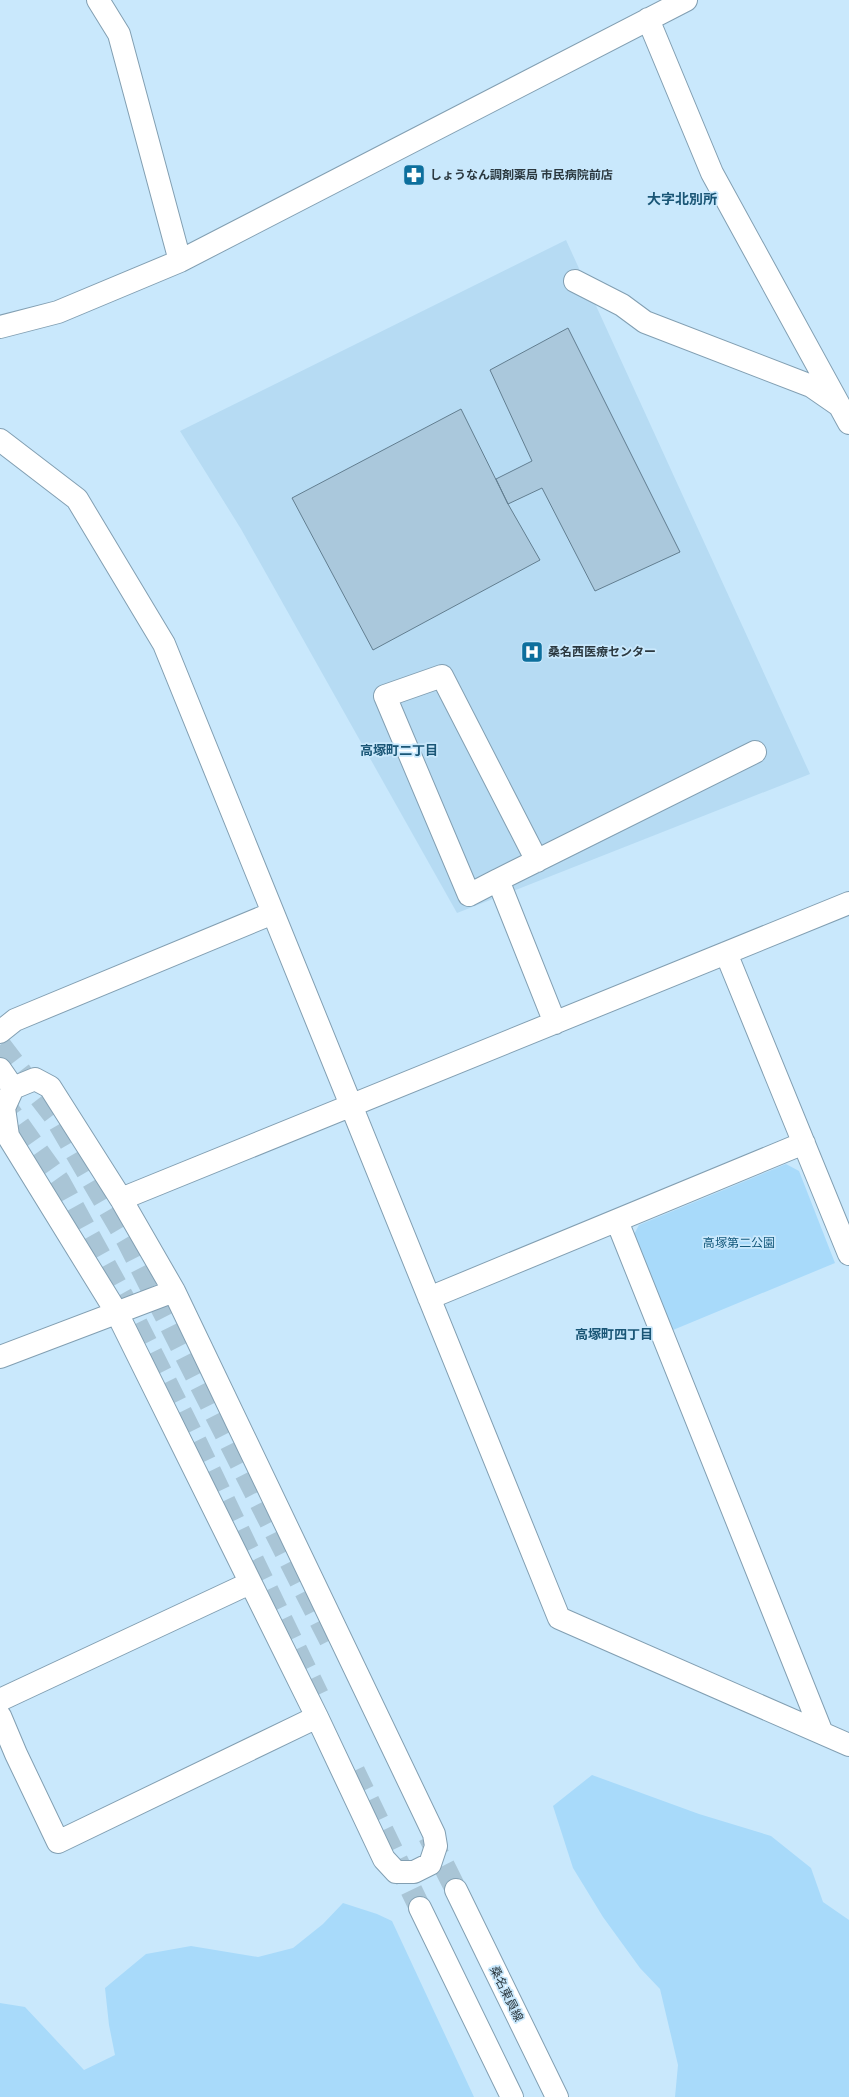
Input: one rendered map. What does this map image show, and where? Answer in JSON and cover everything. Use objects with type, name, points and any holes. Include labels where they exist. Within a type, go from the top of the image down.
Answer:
[{"type":"street","points":[[98,0],[119,34],[180,261]]},
{"type":"street","points":[[0,327],[58,312],[180,261],[686,0]]},
{"type":"street","points":[[648,19],[712,173],[845,415]]},
{"type":"street","points":[[575,281],[622,305],[645,322],[811,386],[845,415]]},
{"type":"street","points":[[0,440],[77,499],[164,644],[559,1618],[849,1745]]},
{"type":"street","points":[[537,861],[442,676],[385,696],[469,895],[498,880],[537,861],[755,752]]},
{"type":"street","points":[[498,880],[555,1023]]},
{"type":"street","points":[[120,1199],[350,1104],[555,1023],[849,903]]},
{"type":"street","points":[[0,1032],[15,1020],[273,913]]},
{"type":"street","points":[[726,953],[849,1254]]},
{"type":"street","points":[[0,1069],[13,1088]]},
{"type":"street","points":[[35,1079],[50,1087],[120,1199],[174,1291],[434,1834],[436,1846],[430,1864],[414,1872],[396,1872],[384,1860],[317,1717],[117,1313],[8,1136],[4,1108],[13,1088],[35,1079]]},
{"type":"street","points":[[429,1298],[804,1143]]},
{"type":"street","points":[[617,1221],[822,1733]]},
{"type":"street","points":[[0,1357],[174,1291]]},
{"type":"street","points":[[0,1700],[250,1583]]},
{"type":"street","points":[[0,1716],[8,1755],[58,1842],[317,1717]]},
{"type":"street","name":"桑名東員線","points":[[456,1890],[556,2097]]},
{"type":"street","points":[[420,1908],[512,2097]]},
{"type":"shaded area","name":"桑名西医療センター","points":[[566,240],[810,774],[457,913],[241,529],[180,431]]},
{"type":"green space","name":"高塚第二公園","points":[[786,1164],[799,1171],[835,1263],[673,1330],[632,1238],[639,1225]]},
{"type":"green space","points":[[592,1775],[699,1814],[771,1836],[811,1868],[823,1902],[849,1920],[849,2097],[675,2097],[678,2065],[660,1989],[640,1968],[603,1917],[573,1868],[553,1806]]},
{"type":"green space","points":[[343,1903],[377,1914],[392,1921],[474,2097],[0,2097],[0,2003],[25,2007],[84,2070],[115,2055],[109,2025],[105,1988],[146,1954],[191,1946],[258,1957],[293,1948],[323,1924]]},
{"type":"building","points":[[568,328],[680,552],[595,591],[542,488],[508,504],[496,479],[532,461],[490,370]]},
{"type":"building","points":[[461,409],[508,504],[540,560],[373,650],[292,498]]},
{"type":"tunnel","points":[[0,1045],[55,1117],[127,1240],[334,1648]]},
{"type":"tunnel","points":[[0,1098],[59,1181],[130,1310],[197,1444],[318,1695]]},
{"type":"tunnel","points":[[354,1771],[420,1908]]},
{"type":"tunnel","points":[[429,1836],[456,1890]]},
{"type":"place","name":"しょうなん調剤薬局 市民病院前店","points":[[414,175]]},
{"type":"place","name":"桑名西医療センター","points":[[532,652]]},
{"type":"district","name":"大字北別所","points":[[682,199]]},
{"type":"district","name":"高塚町二丁目","points":[[399,751]]},
{"type":"district","name":"高塚町四丁目","points":[[614,1335]]}]
